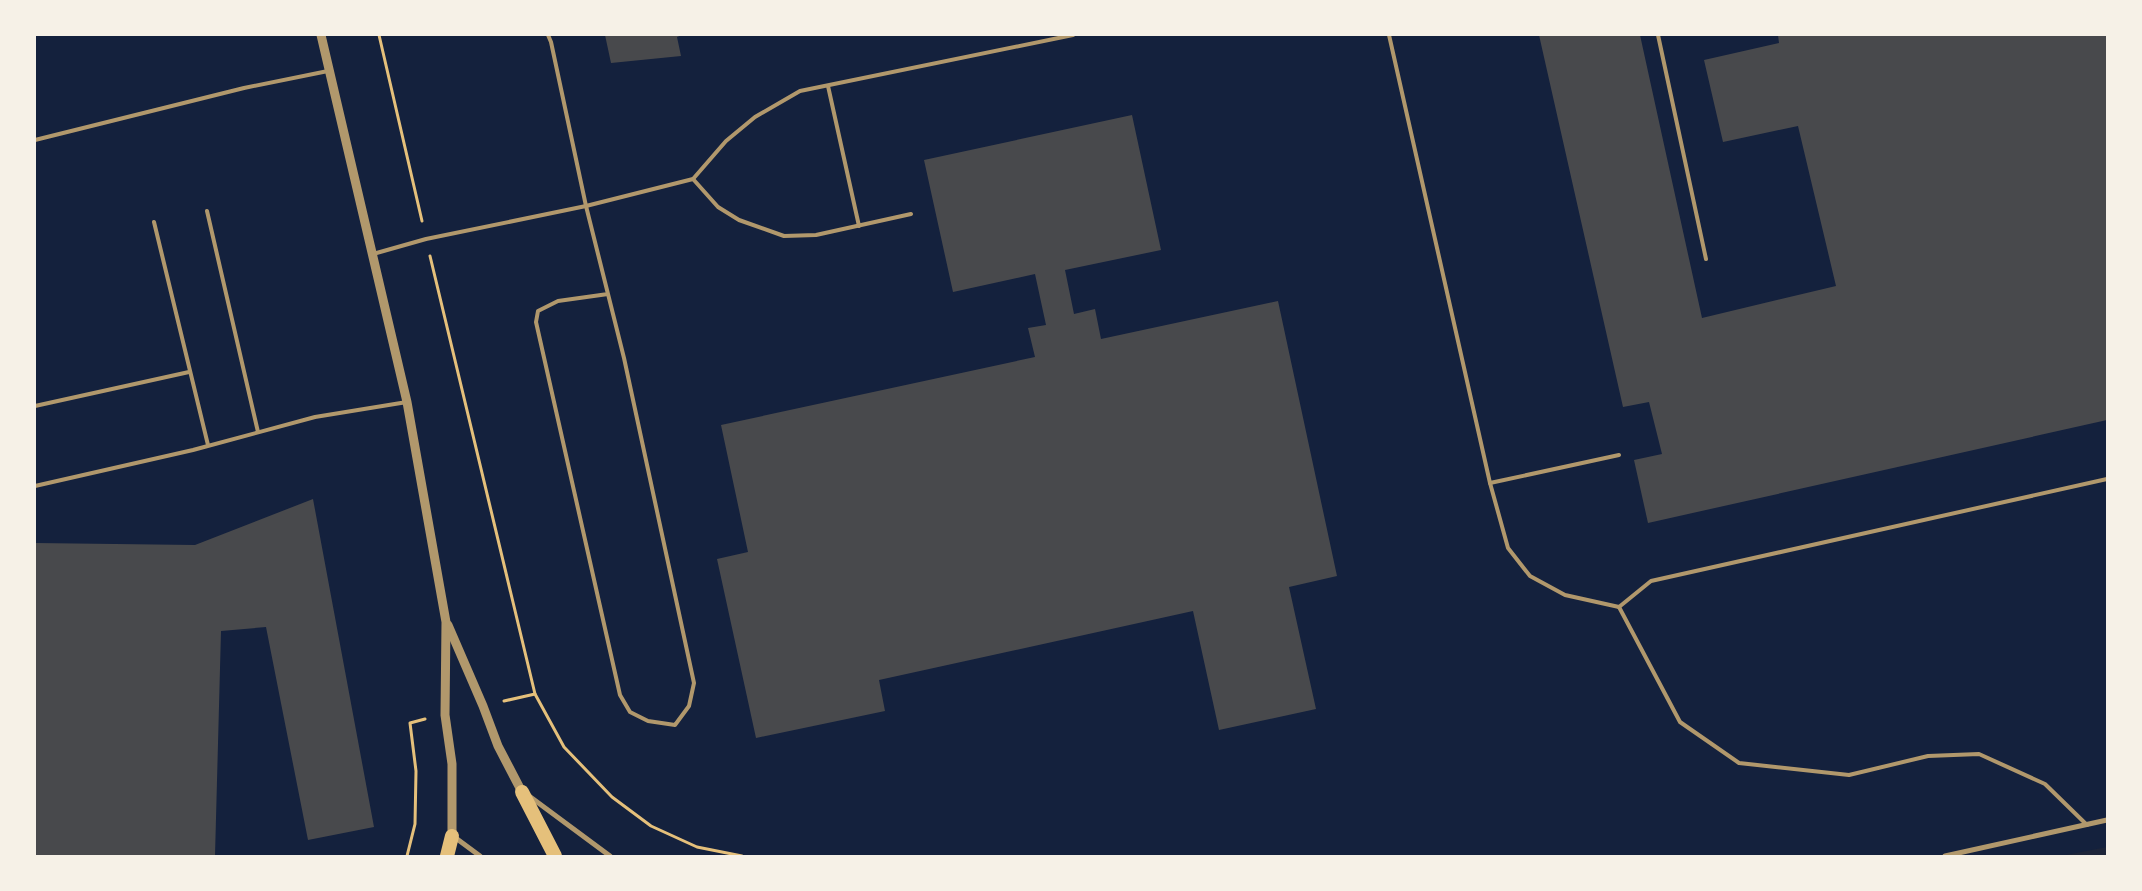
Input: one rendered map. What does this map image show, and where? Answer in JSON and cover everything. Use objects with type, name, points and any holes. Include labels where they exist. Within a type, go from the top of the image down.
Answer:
[{"type":"highway","points":[[522,792],[555,856]]},
{"type":"highway","points":[[447,856],[452,836]]},
{"type":"street","points":[[320,35],[374,254],[407,402],[446,622],[445,715],[452,764],[452,836],[480,856]]},
{"type":"street","points":[[446,622],[483,706],[498,746],[522,792],[610,856]]},
{"type":"street","points":[[1944,856],[2107,820]]},
{"type":"lane","points":[[548,35],[553,50],[586,206],[608,294],[628,376],[694,683],[689,706],[675,726],[648,721],[630,712],[620,696],[536,322],[538,311],[558,301],[608,294]]},
{"type":"lane","points":[[374,254],[426,239],[586,206],[693,179],[726,142],[755,117],[800,91],[1073,35]]},
{"type":"lane","points":[[1389,35],[1490,483],[1508,548],[1530,576],[1565,595],[1619,607],[1680,722],[1739,763],[1849,776],[1928,756],[1979,754],[2045,784],[2087,825]]},
{"type":"lane","points":[[1658,35],[1706,259]]},
{"type":"lane","points":[[35,140],[244,88],[328,71]]},
{"type":"lane","points":[[828,86],[860,226]]},
{"type":"lane","points":[[693,179],[718,207],[739,220],[784,236],[816,236],[911,214]]},
{"type":"lane","points":[[207,211],[258,432]]},
{"type":"lane","points":[[154,222],[208,445]]},
{"type":"lane","points":[[35,406],[189,372]]},
{"type":"lane","points":[[35,486],[208,445],[315,417],[407,402]]},
{"type":"lane","points":[[1490,483],[1619,455]]},
{"type":"lane","points":[[1619,607],[1651,581],[2107,479]]},
{"type":"path","points":[[379,35],[535,694],[564,747],[612,797],[651,826],[697,847],[742,856]]},
{"type":"path","points":[[407,856],[415,824],[416,771],[410,723]]},
{"type":"shaded area","points":[[2107,847],[2107,856],[2061,856]]},
{"type":"building","points":[[605,35],[682,35],[677,37],[681,56],[611,63]]},
{"type":"building","points":[[1539,35],[1640,35],[1702,318],[1836,286],[1798,126],[1723,142],[1704,60],[1779,43],[1778,35],[2107,35],[2107,420],[1648,523],[1634,460],[1662,454],[1649,402],[1623,407]]},
{"type":"building","points":[[1132,115],[1161,250],[1065,270],[1074,314],[1095,309],[1101,339],[1278,301],[1337,576],[1289,587],[1316,709],[1219,730],[1193,611],[879,680],[885,711],[756,738],[717,559],[748,552],[721,425],[1035,357],[1028,328],[1046,325],[1035,274],[953,292],[924,160]]},
{"type":"building","points":[[313,499],[374,827],[308,840],[266,627],[221,631],[215,856],[35,856],[35,543],[195,545]]}]
